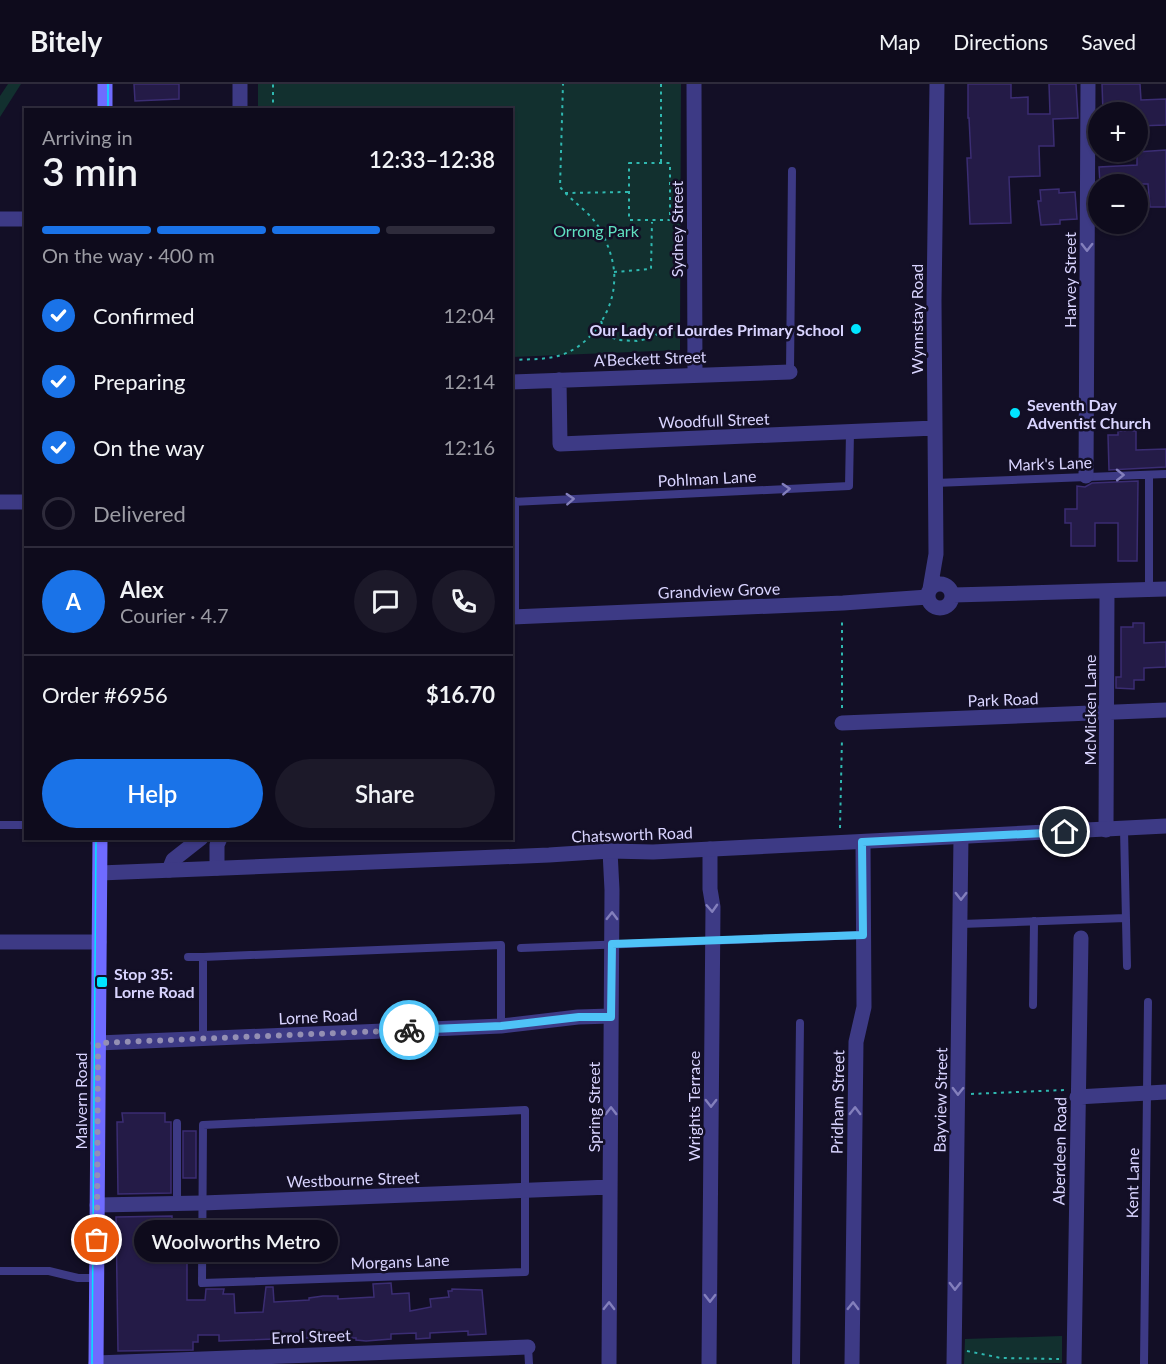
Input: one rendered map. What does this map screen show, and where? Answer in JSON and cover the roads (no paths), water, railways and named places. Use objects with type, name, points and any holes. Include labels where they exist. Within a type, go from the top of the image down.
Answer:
[{"type":"main road","points":[[105,84],[105,108]]},
{"type":"main road","name":"Malvern Road","points":[[96,1363],[100,840]]},
{"type":"street","points":[[240,84],[240,108]]},
{"type":"street","name":"Sydney Street","points":[[694,84],[695,375]]},
{"type":"street","name":"Wynnstay Road","points":[[937,84],[935,483],[939,591]]},
{"type":"street","name":"Harvey Street","points":[[1086,476],[1088,84]]},
{"type":"street","points":[[0,219],[24,219]]},
{"type":"street","name":"A'Beckett Street","points":[[513,382],[790,372]]},
{"type":"street","name":"Woodfull Street","points":[[559,380],[560,444],[935,428]]},
{"type":"street","points":[[0,502],[24,502]]},
{"type":"street","name":"Grandview Grove","points":[[513,617],[843,603],[939,591],[1166,589]]},
{"type":"street","name":"McMicken Lane","points":[[1106,830],[1107,591]]},
{"type":"street","name":"Park Road","points":[[842,723],[1166,710]]},
{"type":"street","name":"Chatsworth Road","points":[[100,873],[610,851],[652,852],[1166,826]]},
{"type":"street","name":"Bayview Street","points":[[954,1364],[961,837]]},
{"type":"street","points":[[169,870],[173,860],[198,840]]},
{"type":"street","points":[[217,868],[219,840]]},
{"type":"street","name":"Pridham Street","points":[[852,1364],[856,1042],[864,1007],[862,842]]},
{"type":"street","name":"Wrights Terrace","points":[[709,1364],[712,941],[710,849]]},
{"type":"street","name":"Spring Street","points":[[609,1364],[612,944],[610,851]]},
{"type":"street","name":"Aberdeen Road","points":[[1068,1361],[1072,1095],[1081,938]]},
{"type":"street","points":[[0,942],[99,942]]},
{"type":"street","name":"Lorne Road","points":[[98,1043],[501,1026],[579,1017],[611,1017]]},
{"type":"street","points":[[1072,1095],[1166,1092]]},
{"type":"street","name":"Westbourne Street","points":[[97,1205],[177,1204],[610,1187]]},
{"type":"street","name":"Errol Street","points":[[96,1363],[423,1357],[528,1347]]},
{"type":"lane","points":[[790,372],[792,171]]},
{"type":"lane","name":"Pohlman Lane","points":[[513,502],[849,486],[850,432]]},
{"type":"lane","name":"Mark's Lane","points":[[935,483],[1166,474]]},
{"type":"lane","points":[[1149,475],[1149,589]]},
{"type":"lane","points":[[513,502],[513,617]]},
{"type":"lane","points":[[0,825],[24,825]]},
{"type":"lane","points":[[1124,829],[1127,966]]},
{"type":"lane","points":[[961,924],[1126,918]]},
{"type":"lane","points":[[1033,1005],[1034,921]]},
{"type":"lane","points":[[521,948],[863,935]]},
{"type":"lane","points":[[188,957],[501,945],[501,1026]]},
{"type":"lane","points":[[203,957],[203,1040]]},
{"type":"lane","name":"Kent Lane","points":[[1144,1364],[1148,1002]]},
{"type":"lane","points":[[796,1364],[800,1023]]},
{"type":"lane","points":[[202,1203],[203,1125],[525,1110],[525,1191]]},
{"type":"lane","points":[[177,1123],[177,1204]]},
{"type":"lane","name":"Morgans Lane","points":[[202,1203],[202,1283],[525,1272],[525,1191]]},
{"type":"lane","points":[[0,1271],[50,1271],[78,1278],[96,1278]]},
{"type":"lane","points":[[528,1347],[529,1364]]},
{"type":"tram line","points":[[108,84],[108,108]]},
{"type":"tram line","points":[[92,1364],[96,840]]},
{"type":"place","name":"Our Lady of Lourdes Primary School","points":[[856,329]]},
{"type":"place","name":"Seventh Day Adventist Church","points":[[1015,413]]},
{"type":"place","name":"Stop 35: Lorne Road","points":[[102,982]]},
{"type":"place","name":"Woolworths Metro","points":[[97,1240]]},
{"type":"park label","name":"Orrong Park","points":[[596,230]]}]
